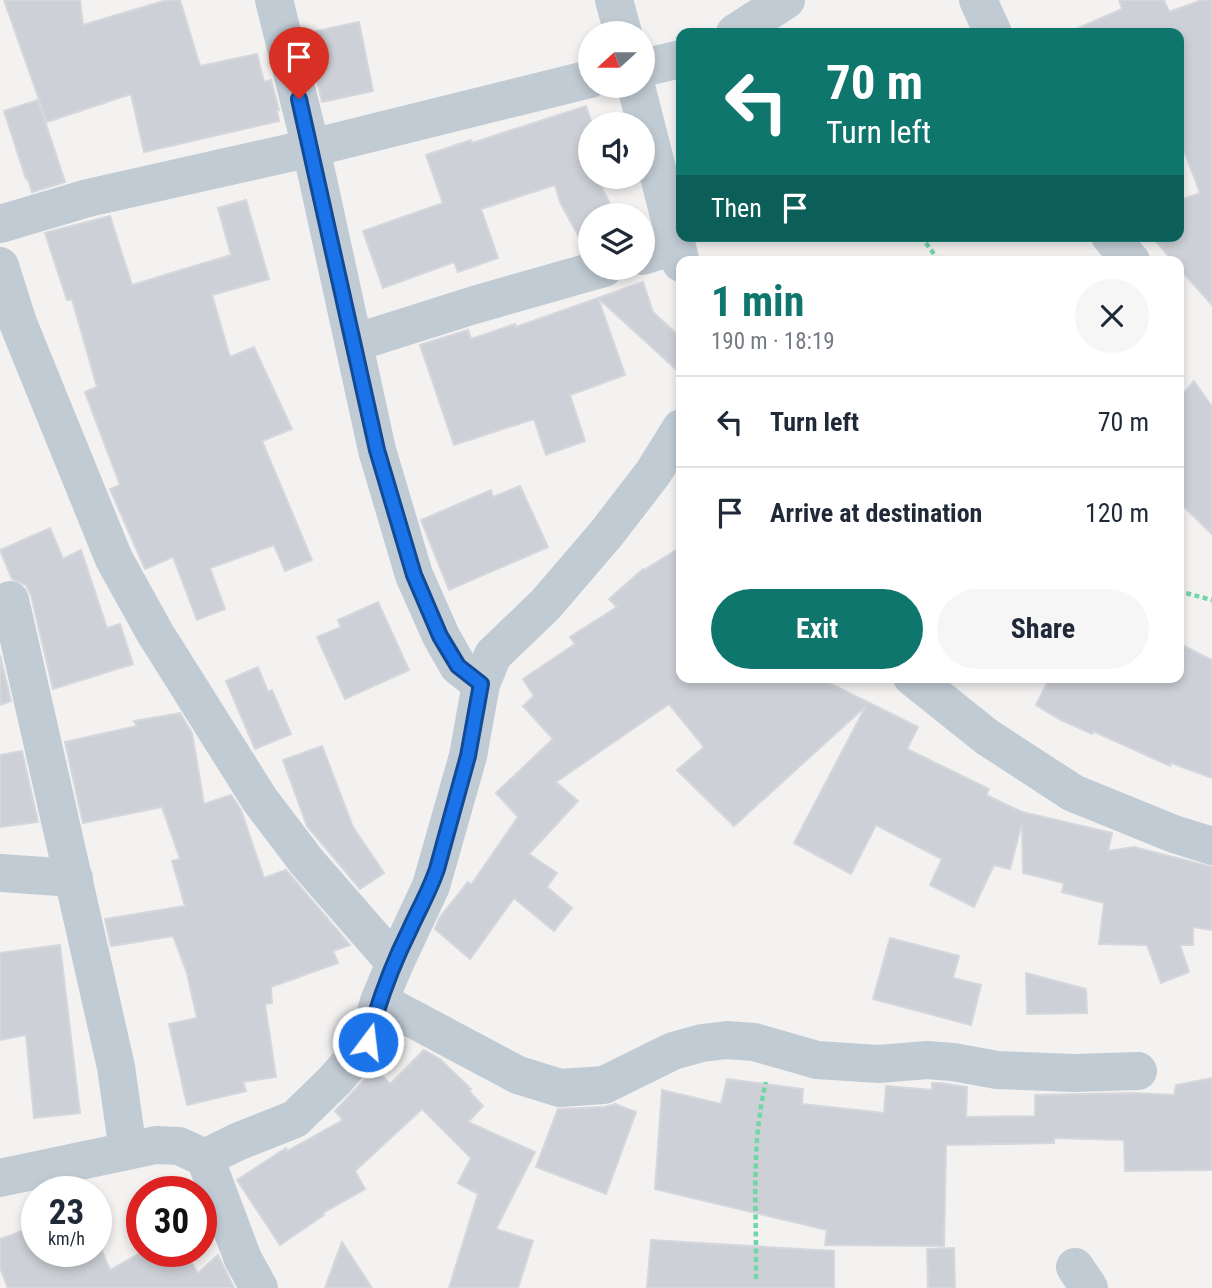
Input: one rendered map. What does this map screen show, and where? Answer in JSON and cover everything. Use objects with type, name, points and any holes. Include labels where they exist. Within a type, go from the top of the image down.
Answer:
[{"type":"street","points":[[274,0],[311,148],[377,450],[414,575],[440,636],[458,666],[481,684]]},
{"type":"street","points":[[614,0],[620,21]]},
{"type":"street","points":[[743,28],[786,0]]},
{"type":"street","points":[[978,0],[991,28]]},
{"type":"street","points":[[655,65],[676,61]]},
{"type":"street","points":[[0,224],[122,190],[311,148],[578,82]]},
{"type":"street","points":[[638,98],[666,255]]},
{"type":"street","points":[[1115,242],[1127,256]]},
{"type":"street","points":[[0,265],[18,323],[114,559],[155,633],[260,800],[307,862],[395,962]]},
{"type":"street","points":[[354,344],[474,305],[578,275]]},
{"type":"street","points":[[205,1157],[295,1119],[335,1080],[368,1042],[379,1000],[432,886],[468,756],[481,684],[493,655],[546,604],[607,534],[653,473],[676,436]]},
{"type":"street","points":[[10,600],[116,1066],[128,1151]]},
{"type":"street","points":[[920,683],[987,737],[1073,793],[1174,834],[1212,846]]},
{"type":"street","points":[[0,873],[74,878]]},
{"type":"street","points":[[379,1000],[518,1075],[560,1088],[604,1085],[673,1051],[727,1040],[754,1042],[817,1060],[867,1063],[928,1060],[997,1070],[1075,1073],[1138,1071]]},
{"type":"street","points":[[0,1178],[156,1145],[179,1146],[205,1157],[243,1259],[259,1288]]},
{"type":"path","points":[[1184,593],[1212,600]]},
{"type":"path","points":[[756,1279],[755,1153],[760,1107],[774,1048]]},
{"type":"building","points":[[4,0],[80,0],[83,25],[167,0],[180,0],[200,66],[257,54],[264,82],[271,80],[279,110],[279,121],[144,152],[131,94],[47,122]]},
{"type":"building","points":[[1119,0],[1164,0],[1169,12],[1202,0],[1212,0],[1212,305],[1184,274],[1184,256],[1169,256],[1156,242],[1184,242],[1184,199],[1200,193],[1184,151],[1184,28],[1078,28],[1122,9]]},
{"type":"building","points":[[359,22],[373,91],[322,102],[314,68],[320,66],[312,32]]},
{"type":"building","points":[[38,100],[65,182],[32,192],[4,111]]},
{"type":"building","points":[[586,106],[588,112],[578,112],[578,189],[602,189],[610,203],[578,203],[578,235],[560,202],[555,185],[481,209],[498,258],[458,272],[454,262],[383,288],[363,231],[443,203],[426,155],[471,140],[472,143]]},
{"type":"building","points":[[246,200],[269,279],[212,295],[230,357],[254,347],[292,429],[262,441],[312,560],[285,571],[274,545],[210,568],[225,609],[197,620],[173,557],[145,569],[110,489],[120,485],[85,392],[97,387],[72,299],[67,300],[45,233],[110,216],[132,285],[231,255],[218,208]]},
{"type":"building","points":[[643,282],[653,312],[676,333],[676,369],[598,298],[625,375],[570,395],[585,441],[546,455],[534,419],[454,445],[420,345],[468,330],[471,339],[515,324],[516,327]]},
{"type":"building","points":[[1194,381],[1212,407],[1212,534],[1184,507],[1184,393]]},
{"type":"building","points":[[520,486],[548,547],[449,590],[421,520],[491,490],[493,497]]},
{"type":"building","points":[[50,528],[63,559],[81,550],[107,628],[120,624],[133,664],[53,689],[31,595],[26,585],[12,579],[0,550]]},
{"type":"building","points":[[676,550],[676,683],[829,683],[918,727],[907,749],[989,789],[986,795],[1022,812],[1112,833],[1108,851],[1134,847],[1212,867],[1212,930],[1193,927],[1193,945],[1180,945],[1189,972],[1161,983],[1147,945],[1099,944],[1104,903],[1062,892],[1064,883],[1023,873],[1022,823],[1010,869],[994,865],[974,907],[930,885],[942,859],[876,825],[851,874],[794,843],[866,706],[734,826],[677,770],[704,747],[669,704],[556,782],[578,801],[529,854],[557,873],[547,887],[572,908],[554,931],[514,898],[470,959],[435,929],[440,917],[468,882],[471,885],[518,817],[496,793],[553,739],[523,706],[534,696],[523,679],[575,644],[570,637],[617,607],[609,599],[644,570]]},
{"type":"building","points":[[378,602],[409,670],[345,699],[317,637],[341,627],[338,620]]},
{"type":"building","points":[[1184,646],[1212,660],[1212,778],[1171,763],[1170,766],[1093,731],[1092,734],[1036,705],[1047,683],[1184,683]]},
{"type":"building","points":[[0,655],[11,701],[0,705]]},
{"type":"building","points":[[258,667],[268,692],[272,690],[291,734],[255,749],[226,681]]},
{"type":"building","points":[[180,713],[192,733],[204,804],[231,795],[241,810],[264,878],[286,870],[350,945],[333,951],[338,963],[271,987],[272,1003],[265,1004],[276,1077],[243,1082],[246,1091],[187,1105],[169,1024],[197,1018],[187,973],[173,936],[111,946],[105,919],[185,906],[172,861],[180,859],[162,807],[83,823],[65,742],[137,726],[134,721]]},
{"type":"building","points":[[322,746],[353,827],[384,873],[360,889],[307,826],[283,760]]},
{"type":"building","points":[[22,751],[38,822],[0,827],[0,755]]},
{"type":"building","points":[[890,938],[959,956],[953,978],[981,985],[971,1025],[873,999]]},
{"type":"building","points":[[60,945],[80,1113],[34,1118],[26,1035],[0,1040],[0,953]]},
{"type":"building","points":[[1026,973],[1086,989],[1087,1013],[1027,1014]]},
{"type":"building","points":[[424,1050],[440,1059],[471,1089],[469,1091],[483,1106],[468,1122],[535,1152],[496,1229],[533,1241],[518,1288],[449,1288],[478,1194],[458,1183],[471,1158],[422,1109],[355,1171],[365,1189],[323,1213],[324,1215],[280,1245],[237,1180],[286,1148],[287,1151],[343,1120],[335,1111],[375,1068],[390,1084]]},
{"type":"building","points":[[1212,1078],[1212,1170],[1125,1171],[1124,1140],[1054,1138],[1054,1143],[946,1145],[944,1246],[825,1245],[827,1230],[655,1189],[662,1090],[721,1104],[727,1079],[803,1089],[802,1104],[884,1113],[886,1086],[932,1090],[932,1083],[941,1083],[967,1087],[966,1117],[1035,1116],[1035,1095],[1174,1095],[1176,1085]]},
{"type":"building","points":[[615,1104],[636,1112],[606,1194],[536,1167],[558,1109],[605,1107]]},
{"type":"building","points":[[21,1231],[21,1267],[109,1267],[110,1270],[126,1261],[126,1267],[194,1267],[198,1273],[205,1267],[217,1267],[218,1255],[234,1288],[8,1288],[0,1268],[0,1239]]},
{"type":"building","points":[[651,1240],[834,1251],[834,1288],[647,1288]]},
{"type":"building","points":[[342,1242],[372,1288],[325,1288]]},
{"type":"building","points":[[954,1248],[955,1288],[928,1288],[927,1249]]},
{"type":"route","points":[[299,99],[377,450],[414,575],[440,636],[458,666],[481,684],[468,756],[432,886],[409,930],[379,1000],[368,1042]]}]
